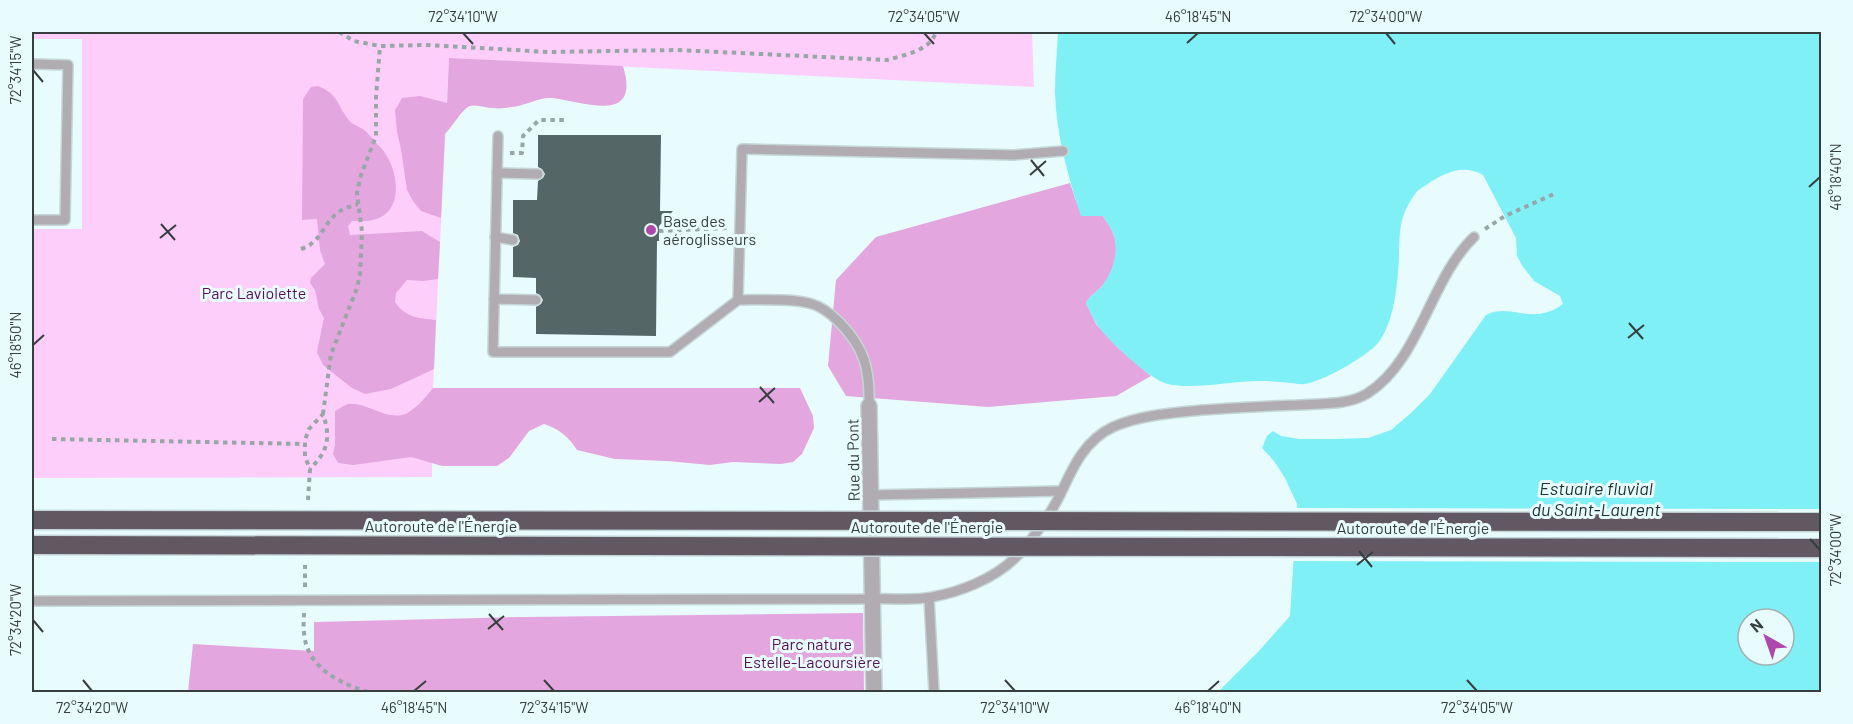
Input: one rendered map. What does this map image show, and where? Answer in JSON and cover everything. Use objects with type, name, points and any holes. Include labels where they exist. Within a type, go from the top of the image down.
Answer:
[{"type":"highway","name":"Autoroute de l'Énergie","points":[[32,520],[1821,522]]},
{"type":"highway","name":"Autoroute de l'Énergie","points":[[32,545],[1821,548]]},
{"type":"street","name":"Rue du Pont","points":[[869,406],[874,693]]},
{"type":"lane","points":[[32,64],[68,65],[65,220],[32,220]]},
{"type":"lane","points":[[498,136],[493,352],[670,352],[738,300],[806,302],[827,310],[852,336],[866,362],[869,376],[869,406]]},
{"type":"lane","points":[[738,300],[742,149],[1014,155],[1063,151]]},
{"type":"lane","points":[[497,174],[538,174]]},
{"type":"lane","points":[[495,237],[513,240]]},
{"type":"lane","points":[[32,601],[873,599],[929,598],[955,592],[998,571],[1014,559],[1040,527],[1080,456],[1097,436],[1113,427],[1132,420],[1189,411],[1346,401],[1367,394],[1383,381],[1407,350],[1456,259],[1474,237]]},
{"type":"lane","points":[[494,299],[536,300]]},
{"type":"lane","points":[[871,495],[1061,491]]},
{"type":"lane","points":[[929,598],[934,693]]},
{"type":"path","points":[[339,32],[354,41],[380,46],[426,45],[549,52],[677,50],[887,60],[916,51],[934,37],[936,32]]},
{"type":"path","points":[[310,469],[322,455],[326,445],[327,429],[323,414],[331,354],[360,274],[362,232],[357,193],[361,175],[376,136],[380,46]]},
{"type":"path","points":[[522,153],[523,136],[539,120],[565,120]]},
{"type":"path","points":[[1474,237],[1505,216],[1554,194]]},
{"type":"path","points":[[301,249],[308,247],[320,237],[334,215],[344,208],[358,204]]},
{"type":"path","points":[[659,231],[740,228]]},
{"type":"path","points":[[309,478],[310,469],[305,457],[304,444],[309,429],[323,414]]},
{"type":"path","points":[[52,439],[304,444]]},
{"type":"path","points":[[304,614],[305,638],[314,661],[334,678],[368,693]]},
{"type":"path","points":[[560,693],[591,693]]},
{"type":"green space","name":"Parc Laviolette","points":[[32,32],[1032,32],[1034,87],[449,58],[433,388],[432,477],[32,478],[32,229],[82,229],[82,39],[32,39]]},
{"type":"green space","points":[[449,58],[623,66],[626,84],[624,96],[617,103],[607,106],[547,98],[505,108],[475,105],[467,108],[445,134],[441,218],[421,211],[407,190],[395,110],[402,98],[420,96],[447,103]]},
{"type":"green space","points":[[318,86],[334,96],[349,121],[363,129],[382,149],[392,166],[396,186],[393,205],[379,218],[352,221],[348,226],[350,235],[422,231],[440,242],[438,279],[407,280],[396,293],[395,302],[408,314],[418,318],[436,320],[434,369],[391,389],[365,394],[352,388],[323,365],[317,352],[324,318],[319,309],[315,290],[310,283],[311,278],[325,264],[320,250],[317,219],[302,220],[303,99],[311,87]]},
{"type":"green space","points":[[1070,183],[1081,215],[1103,216],[1111,229],[1116,246],[1115,261],[1110,274],[1086,303],[1096,324],[1118,348],[1151,376],[1116,396],[988,407],[846,396],[828,366],[836,280],[876,237]]},
{"type":"green space","points":[[433,388],[800,388],[813,416],[814,428],[802,454],[793,462],[781,464],[733,462],[710,465],[615,459],[577,450],[563,434],[544,424],[529,431],[509,458],[497,466],[442,466],[411,457],[353,465],[338,463],[333,454],[335,411],[348,404],[356,404],[394,416],[401,415],[416,407]]},
{"type":"green space","name":"Parc nature Estelle-Lacoursière","points":[[863,613],[864,692],[188,692],[193,644],[314,651],[314,622]]},
{"type":"water","name":"Estuaire fluvial du Saint-Laurent","points":[[1058,32],[1821,32],[1821,692],[1218,692],[1290,616],[1297,504],[1285,478],[1262,448],[1267,436],[1273,431],[1281,436],[1299,439],[1368,438],[1391,430],[1430,394],[1486,315],[1504,311],[1541,314],[1552,311],[1563,304],[1560,296],[1534,281],[1523,267],[1517,256],[1516,238],[1483,175],[1469,170],[1455,171],[1419,189],[1405,210],[1401,225],[1392,313],[1379,342],[1365,354],[1333,374],[1302,384],[1248,381],[1178,386],[1160,381],[1129,358],[1101,330],[1086,303],[1102,286],[1109,274],[1116,246],[1112,231],[1103,216],[1081,216],[1063,155],[1055,84]]},
{"type":"pier","points":[[1293,508],[1821,509],[1821,562],[1290,561]]},
{"type":"building","points":[[538,135],[661,135],[660,211],[673,211],[659,226],[656,336],[536,334],[536,307],[543,300],[536,293],[536,278],[513,277],[513,247],[520,241],[518,235],[513,233],[513,200],[537,200],[538,181],[545,174],[538,167]]},
{"type":"place","name":"Base des aéroglisseurs","points":[[651,230]]}]
